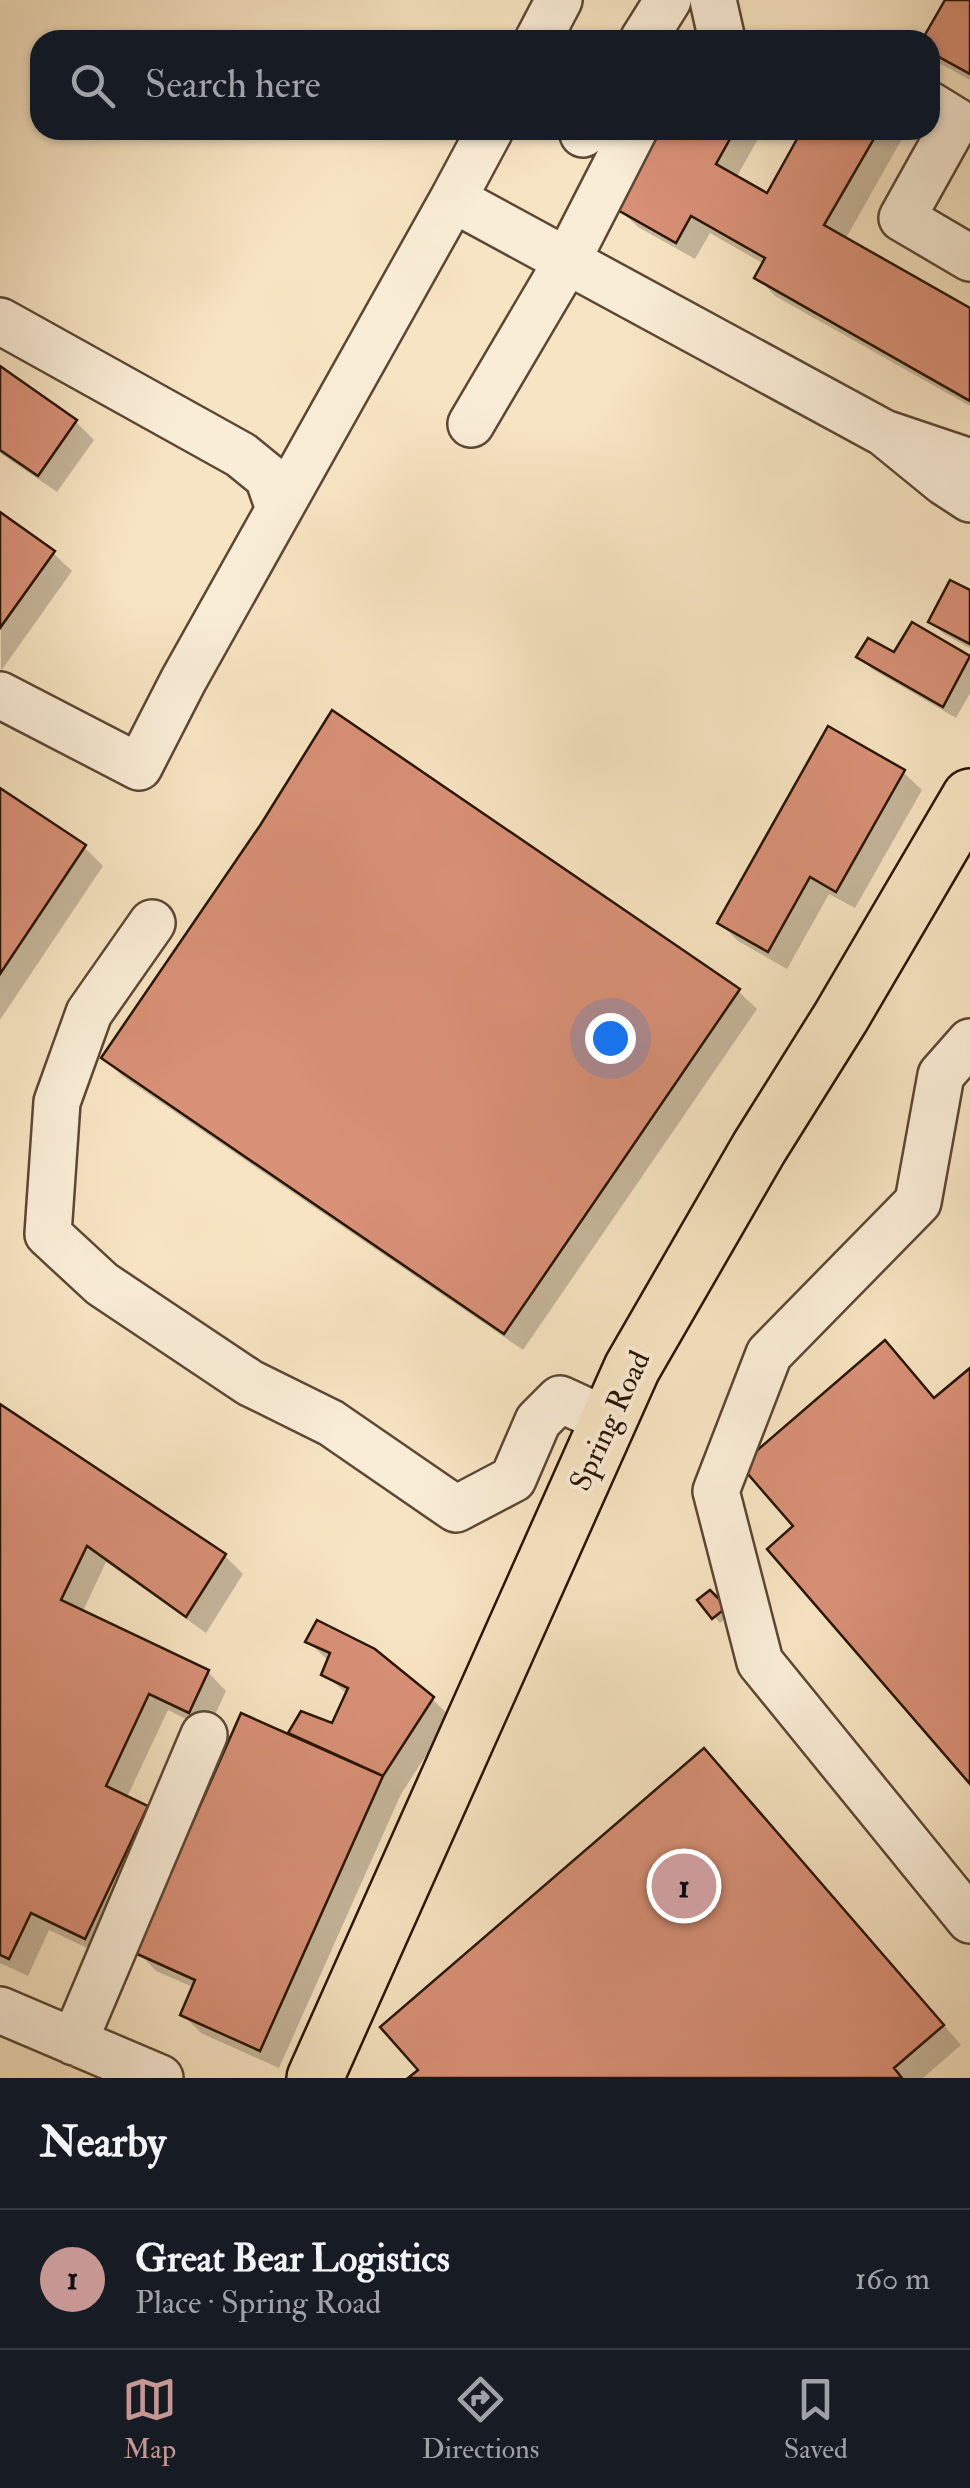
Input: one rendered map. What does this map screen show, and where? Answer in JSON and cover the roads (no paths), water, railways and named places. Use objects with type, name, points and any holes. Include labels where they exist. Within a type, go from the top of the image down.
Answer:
[{"type":"main road","name":"Spring Road","points":[[315,2078],[632,1368],[970,797]]},
{"type":"lane","points":[[543,30],[559,0]]},
{"type":"lane","points":[[649,30],[668,0]]},
{"type":"lane","points":[[713,0],[720,30]]},
{"type":"lane","points":[[940,112],[956,121],[902,218],[970,258]]},
{"type":"lane","points":[[0,695],[139,767],[485,140]]},
{"type":"lane","points":[[472,424],[567,261],[629,140]]},
{"type":"lane","points":[[453,199],[884,433],[970,462]]},
{"type":"lane","points":[[0,322],[241,454],[268,477],[279,509]]},
{"type":"lane","points":[[884,433],[970,499]]},
{"type":"lane","points":[[152,923],[89,1014],[58,1102],[48,1234],[102,1284],[250,1384],[331,1423],[456,1509],[512,1479],[538,1421],[560,1399],[608,1421]]},
{"type":"lane","points":[[970,1042],[941,1075],[918,1202],[769,1354],[716,1491],[760,1662],[970,1920]]},
{"type":"lane","points":[[74,2042],[204,1734]]},
{"type":"lane","points":[[0,2010],[160,2078]]},
{"type":"place","name":"Great Bear Logistics","points":[[684,1886]]}]
